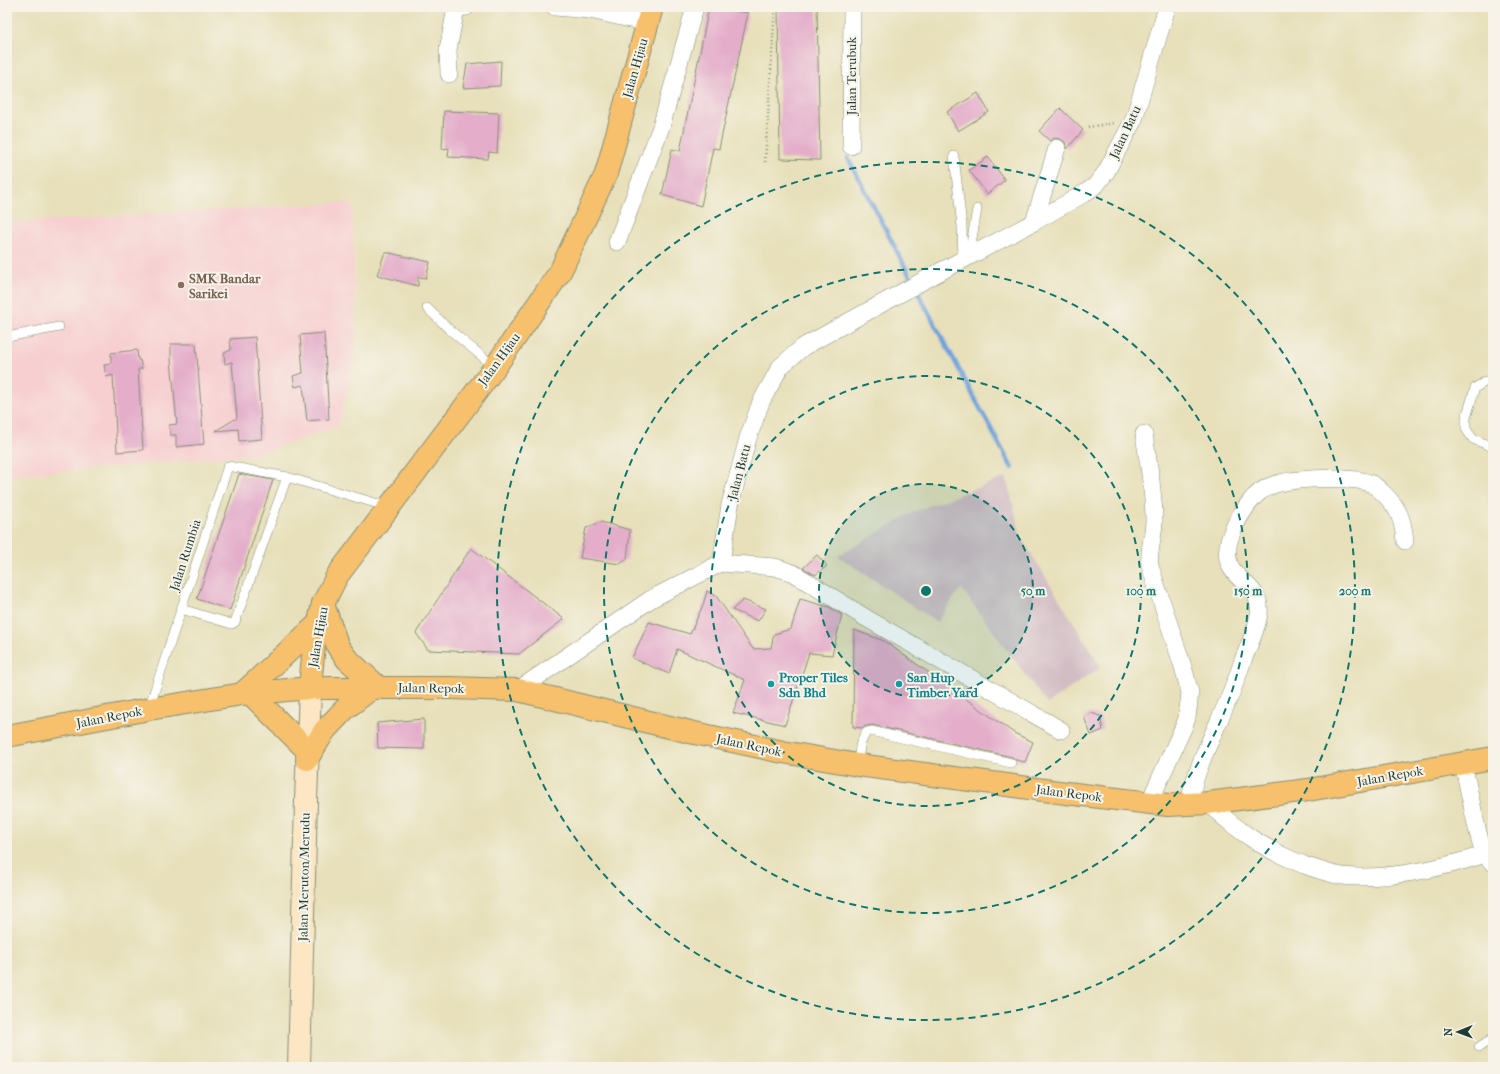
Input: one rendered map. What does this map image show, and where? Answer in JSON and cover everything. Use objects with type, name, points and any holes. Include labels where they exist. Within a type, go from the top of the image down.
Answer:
[{"type":"main road","name":"Jalan Hijau","points":[[310,688],[314,644],[321,613],[337,576],[495,367],[560,272],[606,174],[650,15]]},
{"type":"main road","points":[[321,613],[338,647],[347,659],[376,688],[346,708],[326,730],[307,755],[246,694],[321,613]]},
{"type":"main road","name":"Jalan Repok","points":[[7,736],[149,709],[246,694],[310,688],[518,690],[710,737],[783,752],[858,765],[1168,805],[1198,803],[1308,790],[1493,758]]},
{"type":"main road","name":"Jalan Meruton/Merudu","points":[[299,1067],[310,688]]},
{"type":"street","points":[[449,74],[448,50],[457,7]]},
{"type":"street","points":[[555,7],[650,15]]},
{"type":"street","points":[[616,242],[661,127],[695,7]]},
{"type":"street","name":"Jalan Terubuk","points":[[851,146],[852,7]]},
{"type":"street","name":"Jalan Batu","points":[[721,563],[730,505],[748,438],[761,402],[780,367],[803,347],[1034,222],[1085,193],[1096,185],[1106,172],[1134,119],[1167,7]]},
{"type":"street","points":[[1034,222],[1057,148]]},
{"type":"street","points":[[1144,434],[1154,522],[1149,555],[1150,566],[1190,693],[1187,718],[1149,803]]},
{"type":"street","points":[[1405,541],[1403,524],[1398,510],[1373,484],[1359,479],[1327,478],[1273,485],[1260,492],[1250,502],[1233,530],[1229,542],[1228,556],[1232,569],[1254,592],[1259,603],[1259,615],[1227,703],[1204,754],[1192,787],[1198,803],[1231,824],[1258,844],[1281,856],[1312,868],[1340,876],[1359,877],[1408,873],[1490,856],[1477,829],[1463,763]]},
{"type":"street","points":[[518,690],[652,599],[721,563],[775,567],[792,573],[866,618],[1061,730]]},
{"type":"lane","points":[[954,156],[966,258]]},
{"type":"lane","points":[[966,258],[977,209]]},
{"type":"lane","points":[[427,308],[451,331],[495,367]]},
{"type":"lane","points":[[7,337],[60,327]]},
{"type":"lane","points":[[1493,380],[1486,381],[1475,388],[1466,418],[1466,429],[1473,439],[1493,447]]},
{"type":"lane","name":"Jalan Rumbia","points":[[149,709],[228,466],[287,477]]},
{"type":"lane","points":[[181,609],[232,624],[235,622],[287,477],[388,507]]},
{"type":"lane","points":[[858,765],[859,751],[863,736],[867,732],[1011,763]]},
{"type":"lane","points":[[1479,1047],[1493,1038]]},
{"type":"path","points":[[765,162],[775,7]]},
{"type":"path","points":[[1088,127],[1134,119]]},
{"type":"shaded area","name":"SMK Bandar Sarikei","points":[[352,202],[356,346],[339,426],[258,454],[7,476],[7,223]]},
{"type":"shaded area","points":[[1006,477],[1022,539],[1101,667],[1047,704],[961,588],[937,622],[838,556],[913,512]]},
{"type":"building","points":[[709,7],[748,13],[719,149],[713,148],[701,206],[662,195],[672,149],[680,151]]},
{"type":"building","points":[[817,7],[820,160],[780,159],[778,9]]},
{"type":"building","points":[[501,61],[500,86],[463,88],[467,64]]},
{"type":"building","points":[[978,93],[989,112],[958,131],[947,112]]},
{"type":"building","points":[[1060,108],[1083,130],[1067,149],[1065,142],[1054,138],[1050,141],[1039,131]]},
{"type":"building","points":[[444,111],[499,113],[497,153],[489,152],[488,159],[448,157],[449,148],[442,149]]},
{"type":"building","points":[[988,157],[1005,180],[987,194],[969,170]]},
{"type":"building","points":[[385,252],[430,262],[426,278],[418,277],[418,286],[377,275]]},
{"type":"building","points":[[324,333],[329,419],[307,421],[303,385],[295,387],[293,376],[303,373],[300,335]]},
{"type":"building","points":[[255,337],[262,439],[239,441],[238,429],[215,431],[237,418],[232,362],[225,364],[224,353],[231,350],[230,339]]},
{"type":"building","points":[[171,344],[196,344],[204,444],[176,447],[176,435],[170,435],[169,425],[177,424]]},
{"type":"building","points":[[137,350],[138,360],[140,360],[142,369],[138,369],[143,450],[117,452],[113,375],[106,377],[104,365],[111,364],[111,353]]},
{"type":"building","points":[[239,474],[273,480],[230,610],[197,599]]},
{"type":"building","points":[[601,522],[630,530],[627,559],[620,564],[580,558],[586,528]]},
{"type":"building","points":[[471,548],[564,619],[519,654],[428,650],[416,633]]},
{"type":"building","points":[[817,555],[827,566],[815,575],[803,568]]},
{"type":"building","points":[[707,591],[716,596],[753,649],[771,648],[774,634],[791,629],[800,599],[829,607],[842,615],[832,655],[809,653],[785,725],[733,713],[745,680],[677,649],[669,674],[632,658],[649,622],[690,634],[703,605]]},
{"type":"building","points":[[743,600],[766,609],[758,621],[732,610]]},
{"type":"building","name":"San Hup Timber Yard","points":[[854,630],[884,641],[1014,733],[1033,742],[1025,762],[1016,760],[1012,757],[872,725],[862,728],[853,727]]},
{"type":"building","points":[[1091,713],[1100,716],[1103,730],[1091,735],[1084,717]]},
{"type":"building","points":[[424,719],[424,749],[378,748],[377,723]]},
{"type":"waterway","points":[[848,158],[913,282]]},
{"type":"waterway","points":[[916,289],[1012,468]]},
{"type":"place","name":"SMK Bandar Sarikei","points":[[181,285]]},
{"type":"place","name":"Proper Tiles Sdn Bhd","points":[[771,684]]},
{"type":"place","name":"San Hup Timber Yard","points":[[899,684]]}]
